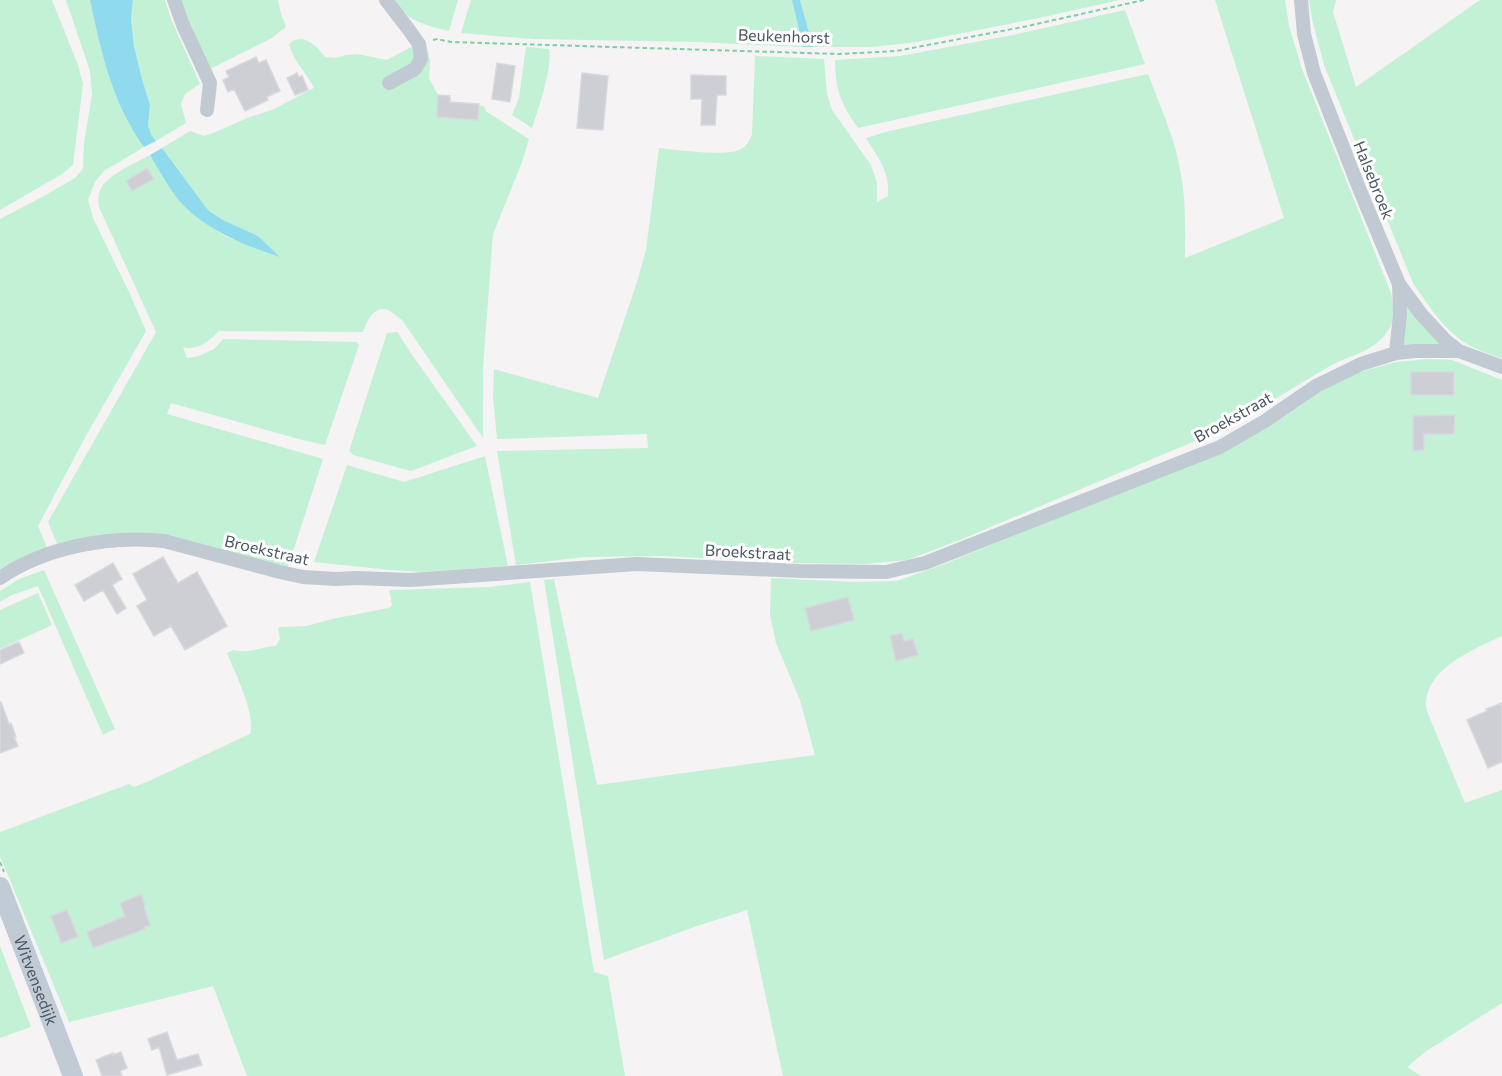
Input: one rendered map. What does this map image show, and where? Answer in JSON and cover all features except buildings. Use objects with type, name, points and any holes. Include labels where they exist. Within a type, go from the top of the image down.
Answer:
[{"type":"street","points":[[174,0],[210,83],[207,110]]},
{"type":"street","points":[[386,0],[419,44],[422,59],[415,69],[389,83]]},
{"type":"street","name":"Halsebroek","points":[[1301,0],[1304,33],[1314,73],[1399,284],[1421,314],[1446,341],[1459,351]]},
{"type":"street","points":[[1396,353],[1400,314],[1399,284]]},
{"type":"street","points":[[1459,351],[1502,367]]},
{"type":"street","name":"Broekstraat","points":[[0,578],[61,549],[119,540],[144,539],[164,541],[303,577],[336,579],[410,580],[637,564],[886,572],[925,563],[1220,447],[1265,421],[1316,386],[1361,364],[1396,353],[1459,351]]},
{"type":"street","name":"Witvensedijk","points":[[0,886],[73,1076]]},
{"type":"path","name":"Beukenhorst","points":[[419,44],[437,39],[451,42],[839,54],[896,51],[1023,27],[1144,0]]},
{"type":"green space","points":[[0,0],[52,0],[78,65],[83,84],[73,165],[62,174],[0,210]]},
{"type":"green space","points":[[66,0],[90,0],[109,76],[124,113],[144,147],[104,171],[95,182],[88,200],[93,218],[146,331],[38,526],[48,550],[0,569],[0,219],[75,178],[83,169],[84,143],[92,95],[90,71]]},
{"type":"green space","points":[[133,0],[165,0],[200,84],[185,94],[181,104],[186,123],[156,141],[148,126],[150,105],[134,46],[131,19]]},
{"type":"green space","points":[[179,0],[278,0],[286,27],[272,38],[210,69]]},
{"type":"green space","points":[[392,0],[458,0],[449,31],[417,21],[404,13]]},
{"type":"green space","points":[[471,0],[792,0],[803,47],[697,42],[532,39],[461,33]]},
{"type":"green space","points":[[800,0],[1120,0],[917,42],[872,47],[813,47]]},
{"type":"green space","points":[[1215,0],[1285,0],[1289,26],[1302,69],[1391,293],[1393,321],[1384,337],[1377,343],[1328,367],[1221,430],[907,560],[865,564],[798,563],[663,556],[585,557],[516,565],[497,451],[648,448],[647,434],[497,439],[493,397],[494,369],[598,398],[646,250],[659,148],[725,152],[745,146],[752,134],[755,56],[824,59],[827,94],[832,110],[871,165],[877,183],[877,202],[888,196],[887,179],[882,165],[866,138],[1148,74],[1179,162],[1183,185],[1185,258],[1284,218]]},
{"type":"green space","points":[[1309,0],[1336,0],[1333,12],[1356,87],[1480,0],[1502,0],[1502,359],[1471,346],[1451,332],[1437,317],[1413,283],[1324,65]]},
{"type":"green space","points":[[1125,10],[1145,64],[858,128],[843,104],[838,88],[835,60],[900,56],[1013,35]]},
{"type":"green space","points":[[302,39],[315,46],[325,57],[335,58],[357,54],[387,60],[413,46],[427,48],[430,60],[429,78],[438,95],[455,105],[484,106],[487,112],[529,139],[493,234],[483,368],[483,438],[402,320],[390,311],[380,309],[372,314],[363,332],[219,331],[207,342],[194,348],[183,347],[187,358],[199,356],[214,349],[223,339],[357,342],[359,345],[325,445],[171,403],[167,414],[323,459],[288,567],[157,536],[58,546],[48,522],[156,332],[99,207],[98,197],[101,188],[116,174],[150,155],[182,203],[201,220],[232,239],[278,256],[258,236],[223,220],[208,210],[162,148],[190,131],[204,136],[213,133],[272,110],[314,88],[289,44],[294,40]]},
{"type":"green space","points":[[526,47],[549,49],[550,56],[544,88],[532,128],[512,115],[519,98]]},
{"type":"green space","points":[[1406,307],[1410,308],[1443,345],[1407,347],[1403,344]]},
{"type":"green space","points":[[397,332],[477,446],[411,471],[353,455],[349,451],[387,333]]},
{"type":"green space","points":[[1428,359],[1452,360],[1502,380],[1502,636],[1455,660],[1435,678],[1429,689],[1426,704],[1428,714],[1465,803],[1502,790],[1502,1003],[1425,1052],[1407,1067],[1421,1076],[783,1076],[747,910],[604,960],[544,580],[554,579],[597,785],[815,755],[800,700],[776,643],[770,615],[771,578],[852,582],[897,581],[947,563],[1124,490],[1357,373],[1396,362]]},
{"type":"green space","points":[[485,456],[508,566],[422,572],[314,562],[347,465],[404,482]]},
{"type":"green space","points":[[44,570],[115,729],[103,735],[38,586],[0,602],[0,591],[19,579]]},
{"type":"green space","points":[[530,582],[594,972],[608,976],[625,1076],[247,1076],[213,986],[69,1022],[0,856],[0,832],[129,784],[134,787],[250,734],[250,716],[247,705],[227,653],[233,650],[250,651],[276,646],[280,639],[278,628],[280,627],[307,626],[389,608],[392,605],[389,590],[489,587]]},
{"type":"green space","points":[[38,593],[52,625],[0,649],[0,610]]},
{"type":"green space","points":[[0,946],[31,1027],[0,1038]]},
{"type":"water","points":[[90,0],[133,0],[131,19],[134,46],[150,105],[148,126],[156,141],[144,147],[124,113],[109,76]]},
{"type":"water","points":[[792,0],[800,0],[813,47],[803,47]]},
{"type":"water","points":[[162,148],[208,210],[223,220],[258,236],[280,257],[228,237],[204,223],[183,205],[150,155]]}]
